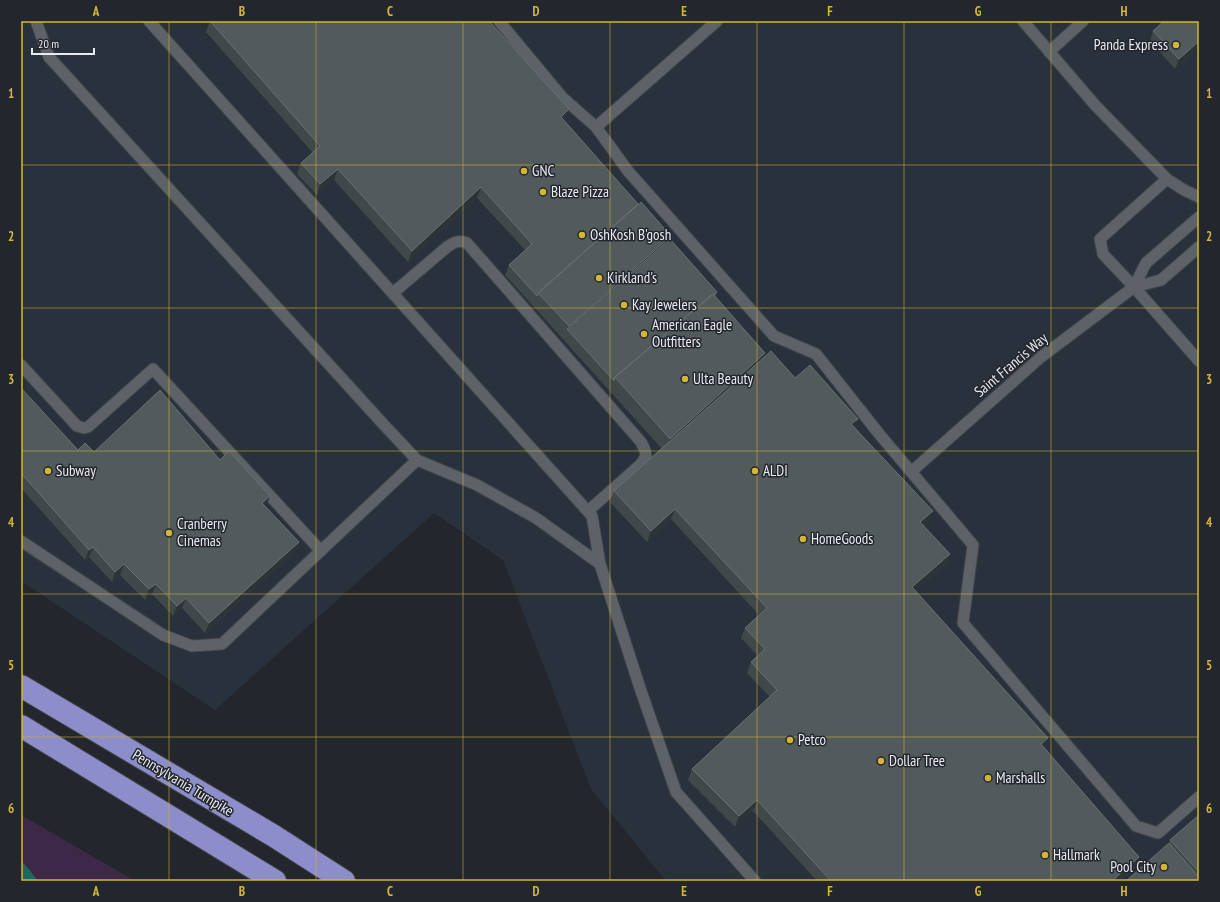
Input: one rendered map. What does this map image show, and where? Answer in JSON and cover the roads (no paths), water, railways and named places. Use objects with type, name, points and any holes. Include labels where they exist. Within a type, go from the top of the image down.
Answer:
[{"type":"highway","name":"Pennsylvania Turnpike","points":[[21,686],[267,832],[344,881]]},
{"type":"highway","points":[[21,726],[268,878]]},
{"type":"lane","points":[[36,21],[49,58],[417,460],[477,485],[536,518],[600,564]]},
{"type":"lane","points":[[149,21],[592,516],[600,564],[640,688],[676,792],[755,881]]},
{"type":"lane","points":[[499,21],[562,97],[596,127],[628,171],[774,336],[816,354],[911,472],[973,545],[963,623],[1136,826],[1158,833],[1199,797]]},
{"type":"lane","points":[[596,127],[717,21]]},
{"type":"lane","points":[[1023,21],[1095,105],[1166,179],[1199,197]]},
{"type":"lane","points":[[1049,52],[1083,21]]},
{"type":"lane","points":[[1166,179],[1100,239],[1103,254],[1199,361]]},
{"type":"lane","name":"Saint Francis Way","points":[[1134,287],[1146,262],[1199,217]]},
{"type":"lane","points":[[393,293],[447,247],[461,241],[467,243],[641,442],[645,450],[646,456],[642,463],[588,511]]},
{"type":"lane","name":"Saint Francis Way","points":[[911,472],[1041,357],[1134,287],[1161,280],[1197,254]]},
{"type":"lane","points":[[21,365],[80,428],[88,427],[153,369],[321,551]]},
{"type":"lane","points":[[21,541],[163,635],[192,646],[222,644],[417,460]]},
{"type":"place","name":"Panda Express","points":[[1176,45]]},
{"type":"place","name":"GNC","points":[[524,171]]},
{"type":"place","name":"Blaze Pizza","points":[[543,192]]},
{"type":"place","name":"OshKosh B'gosh","points":[[582,235]]},
{"type":"place","name":"Kirkland's","points":[[599,278]]},
{"type":"place","name":"Kay Jewelers","points":[[624,305]]},
{"type":"place","name":"American Eagle Outfitters","points":[[644,334]]},
{"type":"place","name":"Ulta Beauty","points":[[685,379]]},
{"type":"place","name":"Subway","points":[[48,471]]},
{"type":"place","name":"ALDI","points":[[755,471]]},
{"type":"place","name":"Cranberry Cinemas","points":[[169,533]]},
{"type":"place","name":"HomeGoods","points":[[803,539]]},
{"type":"place","name":"Petco","points":[[790,740]]},
{"type":"place","name":"Dollar Tree","points":[[881,761]]},
{"type":"place","name":"Marshalls","points":[[988,778]]},
{"type":"place","name":"Hallmark","points":[[1045,855]]},
{"type":"place","name":"Pool City","points":[[1164,867]]}]
